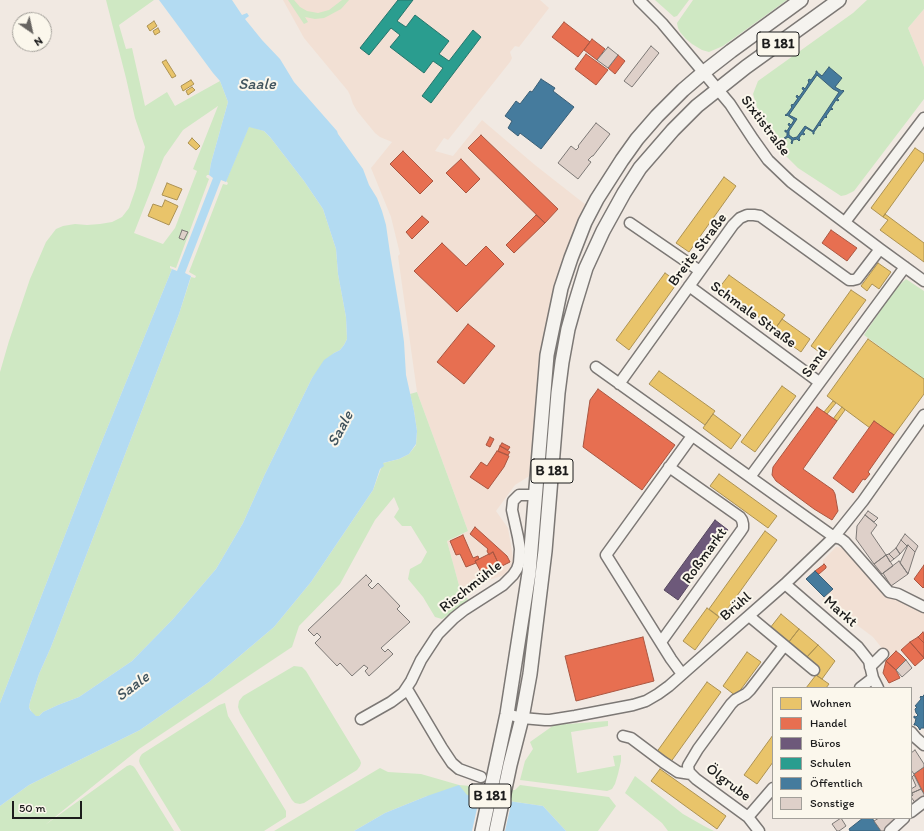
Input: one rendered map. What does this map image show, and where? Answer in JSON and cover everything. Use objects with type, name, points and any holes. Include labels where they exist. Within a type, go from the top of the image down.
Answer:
[{"type":"main road","name":"B 181","points":[[482,831],[507,714],[529,573],[547,355],[561,288],[570,258],[597,199],[637,139],[657,116],[683,90],[704,72],[801,0]]},
{"type":"main road","name":"B 181","points":[[496,831],[522,718],[530,674],[546,543],[558,393],[562,362],[574,304],[586,268],[603,231],[624,193],[640,168],[673,130],[697,106],[746,67],[839,0]]},
{"type":"street","name":"Sixtistraße","points":[[639,0],[658,18],[718,89],[733,108],[768,160],[791,182],[880,250],[924,281]]},
{"type":"street","points":[[845,222],[924,118]]},
{"type":"street","name":"Breite Straße","points":[[619,384],[733,224],[740,218],[754,214],[760,216],[849,280],[857,278],[880,250]]},
{"type":"street","points":[[630,223],[700,270]]},
{"type":"street","name":"Sand","points":[[750,477],[905,267]]},
{"type":"street","name":"Schmale Straße","points":[[689,286],[820,382]]},
{"type":"street","points":[[596,366],[834,537],[841,539],[849,545],[889,592],[898,594],[924,607]]},
{"type":"street","name":"Brühl","points":[[507,714],[522,718],[550,720],[633,705],[646,701],[658,694],[785,584],[834,537],[863,501],[924,415]]},
{"type":"street","points":[[682,674],[606,555],[692,436]]},
{"type":"street","name":"Roßmarkt","points":[[661,642],[743,528],[740,517],[669,467]]},
{"type":"street","name":"Rischmühle","points":[[361,719],[391,702],[403,693],[407,689],[421,660],[438,634],[464,610],[502,585],[513,575],[519,563],[520,549],[512,510],[513,501],[519,495],[536,495]]},
{"type":"street","name":"Markt","points":[[785,584],[858,647],[868,661],[878,687]]},
{"type":"street","points":[[749,616],[814,670]]},
{"type":"street","points":[[691,774],[688,769],[689,764],[718,721],[735,700],[750,690],[784,646]]},
{"type":"street","points":[[870,666],[883,654]]},
{"type":"street","points":[[861,687],[873,678]]},
{"type":"street","points":[[407,689],[452,763],[459,769],[481,777]]},
{"type":"street","points":[[912,733],[924,745]]},
{"type":"street","points":[[623,736],[630,738],[678,772],[691,774]]},
{"type":"street","name":"Ölgrube","points":[[691,774],[710,790],[748,817],[759,831]]},
{"type":"street","name":"Ölgrube","points":[[748,817],[772,789]]},
{"type":"street","points":[[912,811],[924,802]]},
{"type":"street","points":[[890,831],[903,819]]},
{"type":"shaded area","points":[[283,0],[540,0],[549,8],[519,47],[515,46],[510,52],[512,58],[510,62],[448,140],[444,138],[435,151],[453,156],[482,120],[535,165],[586,205],[582,212],[585,214],[560,277],[531,475],[515,485],[496,511],[508,528],[514,563],[505,575],[460,589],[447,541],[468,531],[417,392],[398,256],[400,254],[391,217],[371,168],[392,142],[375,133],[357,111],[348,91],[304,38]]},
{"type":"shaded area","points":[[924,9],[924,67],[908,28]]},
{"type":"shaded area","points":[[836,547],[845,548],[889,592],[924,607],[924,631],[886,661],[881,647],[873,637],[857,625],[838,615],[822,599],[832,589],[819,574],[826,568],[825,565],[823,565],[823,560]]},
{"type":"green space","points":[[106,0],[154,0],[119,25],[126,49],[132,48],[145,106],[167,92],[175,106],[220,81],[228,102],[209,175],[206,177],[209,179],[176,268],[170,266],[172,269],[89,473],[0,703],[0,372],[30,279],[46,242],[56,229],[75,224],[87,225],[112,222],[122,217],[129,208],[136,188],[145,147],[135,118]],"holes":[[[218,106],[193,169],[197,171],[175,228],[163,244],[134,233],[164,157],[183,130]]]},
{"type":"green space","points":[[288,0],[294,0],[300,7],[307,11],[318,13],[329,10],[342,0],[349,0],[341,9],[324,18],[315,19],[305,17],[308,22],[304,24]]},
{"type":"green space","points":[[655,0],[689,0],[677,16],[674,17]]},
{"type":"green space","points":[[693,0],[787,0],[723,46],[709,52],[692,44],[686,39],[678,28],[677,23]]},
{"type":"green space","points":[[867,0],[924,0],[924,9],[908,28],[924,67],[924,99],[854,191],[841,196],[798,168],[787,157],[761,120],[753,94],[758,81],[853,13]]},
{"type":"green space","points":[[249,126],[264,131],[270,137],[304,181],[323,209],[336,249],[338,274],[346,317],[347,339],[340,350],[334,353],[312,378],[243,523],[216,569],[173,619],[132,661],[79,697],[43,712],[39,716],[33,715],[29,707],[39,674],[51,647],[179,314],[191,277],[195,278],[196,276],[189,272],[223,184],[227,185],[228,183],[226,181]]},
{"type":"green space","points":[[906,279],[924,291],[924,379],[864,335],[894,290]]},
{"type":"green space","points":[[417,392],[468,531],[447,541],[460,589],[470,602],[442,619],[435,617],[423,597],[408,579],[410,569],[421,563],[427,552],[411,526],[402,526],[394,517],[399,509],[394,497],[375,520],[340,584],[299,626],[292,647],[139,749],[45,825],[130,765],[135,768],[174,831],[0,831],[0,806],[29,785],[140,730],[209,682],[274,627],[311,582],[373,490],[383,463],[399,459],[409,454],[416,445],[417,431],[410,394]]},
{"type":"green space","points":[[294,666],[302,667],[306,671],[361,763],[357,770],[300,804],[295,803],[292,800],[240,713],[238,707],[239,701],[243,696]]},
{"type":"green space","points":[[225,703],[228,716],[286,811],[286,817],[264,831],[181,831],[140,764],[140,757],[142,754],[219,705]]},
{"type":"green space","points":[[608,721],[608,726],[571,732],[577,773],[615,766],[613,756],[621,755],[618,774],[612,789],[607,791],[520,780],[525,761],[533,749],[530,742],[554,725]]},
{"type":"green space","points":[[380,768],[388,772],[421,774],[459,785],[515,790],[520,785],[609,797],[616,806],[598,831],[566,831],[543,806],[467,795],[427,796],[385,813],[354,831],[274,831]]},
{"type":"green space","points":[[635,776],[683,814],[714,831],[668,831],[662,823],[625,793]]},
{"type":"water","name":"Saale","points":[[159,0],[232,0],[242,15],[247,13],[249,16],[245,19],[280,59],[294,82],[337,131],[363,169],[369,185],[377,198],[386,225],[404,342],[406,375],[417,431],[416,444],[409,454],[399,459],[383,463],[384,466],[380,469],[373,490],[311,582],[274,627],[209,682],[140,730],[29,785],[0,806],[0,703],[89,473],[172,269],[177,271],[213,178],[209,175],[211,163],[228,102],[220,81]],"holes":[[[249,127],[264,131],[304,181],[323,209],[336,249],[338,274],[346,317],[347,339],[340,350],[324,360],[312,378],[243,523],[216,569],[173,619],[132,661],[79,697],[43,712],[39,716],[36,716],[29,707],[39,674],[51,647],[179,314],[191,276],[185,273],[221,180],[226,182]]]},
{"type":"water","points":[[459,785],[467,795],[543,806],[566,831],[354,831],[385,813]]},
{"type":"pier","points":[[480,795],[512,800],[505,831],[472,831]]},
{"type":"building: Wohnen","points":[[154,21],[157,26],[150,31],[147,26]]},
{"type":"building: Wohnen","points":[[158,28],[160,32],[155,35],[153,31]]},
{"type":"building: Wohnen","points":[[166,60],[176,76],[172,78],[162,62]]},
{"type":"building: Wohnen","points":[[191,80],[194,84],[183,91],[181,86]]},
{"type":"building: Wohnen","points":[[192,87],[195,90],[188,95],[186,91]]},
{"type":"building: Wohnen","points":[[192,138],[200,146],[196,150],[188,143]]},
{"type":"building: Wohnen","points":[[915,148],[924,154],[924,160],[883,217],[871,208]]},
{"type":"building: Wohnen","points":[[724,177],[736,186],[689,252],[676,243]]},
{"type":"building: Wohnen","points":[[167,183],[182,189],[177,200],[162,195]]},
{"type":"building: Wohnen","points":[[165,200],[178,206],[169,225],[148,216],[153,204],[162,207]]},
{"type":"building: Wohnen","points":[[885,214],[924,243],[924,262],[880,230],[888,220],[883,217]]},
{"type":"building: Wohnen","points":[[878,263],[891,272],[879,289],[872,284],[867,291],[861,286]]},
{"type":"building: Wohnen","points":[[665,273],[678,282],[629,350],[616,340]]},
{"type":"building: Wohnen","points":[[729,275],[785,315],[775,329],[719,288]]},
{"type":"building: Wohnen","points":[[851,290],[866,300],[825,356],[811,346]]},
{"type":"building: Wohnen","points":[[782,319],[810,339],[801,352],[773,332]]},
{"type":"building: Wohnen","points":[[868,339],[924,379],[924,394],[894,435],[874,421],[870,428],[827,396]]},
{"type":"building: Wohnen","points":[[659,371],[715,411],[705,425],[649,384]]},
{"type":"building: Wohnen","points":[[782,386],[796,396],[755,452],[741,442]]},
{"type":"building: Wohnen","points":[[833,401],[836,403],[827,414],[824,412]]},
{"type":"building: Wohnen","points":[[842,407],[845,410],[837,421],[833,419]]},
{"type":"building: Wohnen","points":[[713,414],[741,435],[731,449],[703,428]]},
{"type":"building: Wohnen","points":[[719,474],[777,516],[768,528],[710,486]]},
{"type":"building: Wohnen","points":[[765,531],[777,540],[721,618],[709,609]]},
{"type":"building: Wohnen","points":[[707,608],[719,617],[695,650],[683,641]]},
{"type":"building: Wohnen","points":[[781,614],[799,629],[788,643],[770,628]]},
{"type":"building: Wohnen","points":[[799,629],[818,645],[806,658],[788,643]]},
{"type":"building: Wohnen","points":[[818,645],[835,661],[822,679],[816,675],[819,669],[806,658]]},
{"type":"building: Wohnen","points":[[747,652],[761,662],[736,696],[723,686]]},
{"type":"building: Wohnen","points":[[816,675],[829,684],[827,687],[807,687]]},
{"type":"building: Wohnen","points":[[707,682],[721,692],[670,763],[656,753]]},
{"type":"building: Wohnen","points":[[772,736],[772,763],[757,784],[744,775]]},
{"type":"building: Wohnen","points":[[660,769],[726,816],[717,829],[651,781]]},
{"type":"building: Handel","points":[[564,22],[590,42],[578,57],[552,37]]},
{"type":"building: Handel","points":[[592,39],[605,49],[597,60],[584,50]]},
{"type":"building: Handel","points":[[586,54],[608,70],[596,85],[575,69]]},
{"type":"building: Handel","points":[[618,55],[625,61],[615,74],[608,68]]},
{"type":"building: Handel","points":[[481,135],[558,209],[545,223],[468,148]]},
{"type":"building: Handel","points":[[403,151],[433,181],[420,194],[390,164]]},
{"type":"building: Handel","points":[[461,159],[480,179],[466,193],[446,173]]},
{"type":"building: Handel","points":[[536,215],[545,223],[514,253],[506,245]]},
{"type":"building: Handel","points":[[422,216],[429,222],[412,239],[406,232]]},
{"type":"building: Handel","points":[[831,230],[857,248],[847,261],[822,243]]},
{"type":"building: Handel","points":[[442,243],[466,266],[486,246],[504,264],[457,312],[414,271]]},
{"type":"building: Handel","points":[[468,324],[495,346],[464,384],[437,362]]},
{"type":"building: Handel","points":[[598,389],[675,445],[642,490],[583,447],[590,400]]},
{"type":"building: Handel","points":[[817,407],[837,421],[803,469],[833,490],[838,511],[832,520],[814,509],[776,481],[772,475],[773,467]]},
{"type":"building: Handel","points":[[874,421],[894,435],[868,472],[870,474],[865,480],[863,479],[853,493],[833,478]]},
{"type":"building: Handel","points":[[490,437],[494,439],[490,447],[486,445]]},
{"type":"building: Handel","points":[[502,443],[510,447],[508,450],[500,446]]},
{"type":"building: Handel","points":[[500,446],[510,452],[508,455],[498,451]]},
{"type":"building: Handel","points":[[497,451],[509,456],[504,467],[488,489],[470,477],[481,462],[487,466]]},
{"type":"building: Handel","points":[[475,527],[507,556],[510,562],[500,567],[493,552],[489,555],[487,551],[488,549],[470,534]]},
{"type":"building: Handel","points":[[463,535],[473,558],[478,556],[479,559],[475,561],[476,563],[466,567],[460,554],[456,555],[450,541]]},
{"type":"building: Handel","points":[[493,552],[500,567],[482,574],[475,561]]},
{"type":"building: Handel","points":[[824,564],[826,568],[819,574],[815,571],[823,565]]},
{"type":"building: Handel","points":[[924,565],[924,587],[923,588],[914,579]]},
{"type":"building: Handel","points":[[923,632],[924,634],[924,643],[918,637]]},
{"type":"building: Handel","points":[[643,637],[654,681],[576,701],[565,656]]},
{"type":"building: Handel","points":[[918,637],[924,643],[924,658],[910,642]]},
{"type":"building: Handel","points":[[910,642],[924,658],[915,666],[901,650]]},
{"type":"building: Handel","points":[[896,651],[906,660],[896,670],[886,661]]},
{"type":"building: Handel","points":[[886,661],[896,670],[900,678],[889,683],[883,673]]},
{"type":"building: Handel","points":[[924,767],[924,794],[914,774]]},
{"type":"building: Büros","points":[[715,520],[728,530],[678,600],[664,590]]},
{"type":"building: Schulen","points":[[398,0],[413,0],[397,21],[406,27],[415,15],[449,41],[439,54],[449,61],[473,30],[481,37],[431,103],[422,96],[443,68],[433,61],[424,73],[390,47],[400,35],[391,28],[369,55],[360,48]]},
{"type":"building: Öffentlich","points":[[829,67],[842,78],[835,87],[844,91],[837,99],[839,100],[836,100],[831,108],[833,109],[831,109],[814,134],[806,128],[803,133],[805,134],[802,134],[799,138],[800,140],[793,140],[792,144],[792,140],[788,137],[785,139],[784,138],[787,136],[787,132],[785,132],[785,130],[787,131],[790,126],[788,125],[789,123],[791,125],[794,120],[785,115],[798,98],[796,97],[797,95],[799,97],[804,90],[802,89],[803,87],[805,89],[809,79],[811,80],[816,71],[822,76]],"holes":[[[817,75],[833,89],[839,92],[813,131],[805,126],[797,137],[793,138],[789,135],[789,131],[797,119],[789,115]]]},
{"type":"building: Öffentlich","points":[[541,79],[555,88],[553,91],[574,107],[541,149],[520,133],[518,136],[508,128],[512,121],[505,116],[516,101],[520,104],[530,91],[532,92]]},
{"type":"building: Öffentlich","points":[[815,571],[833,589],[824,597],[806,579]]},
{"type":"building: Öffentlich","points":[[924,695],[924,728],[921,728],[920,730],[916,725],[914,725],[916,718],[914,718],[914,716],[916,717],[918,715],[915,709],[917,707],[915,706],[921,699],[920,697]]},
{"type":"building: Öffentlich","points":[[862,819],[873,819],[881,831],[850,831],[849,829]]},
{"type":"building: Sonstige","points":[[651,46],[659,53],[632,87],[624,81]]},
{"type":"building: Sonstige","points":[[608,47],[618,55],[608,68],[597,60]]},
{"type":"building: Sonstige","points":[[596,123],[610,134],[593,156],[588,160],[591,162],[578,179],[558,163],[571,146],[576,150],[579,147],[578,146]]},
{"type":"building: Sonstige","points":[[182,230],[188,232],[184,240],[179,238]]},
{"type":"building: Sonstige","points":[[868,511],[878,518],[874,522],[865,515]]},
{"type":"building: Sonstige","points":[[865,515],[877,525],[871,533],[886,555],[874,564],[856,539],[857,526]]},
{"type":"building: Sonstige","points":[[905,534],[918,546],[915,552],[901,540]]},
{"type":"building: Sonstige","points":[[901,540],[907,546],[900,554],[896,548]]},
{"type":"building: Sonstige","points":[[908,545],[915,552],[908,574],[900,563]]},
{"type":"building: Sonstige","points":[[896,548],[900,554],[894,559],[889,554]]},
{"type":"building: Sonstige","points":[[889,554],[894,559],[890,562],[886,555]]},
{"type":"building: Sonstige","points":[[886,555],[893,566],[882,574],[874,564]]},
{"type":"building: Sonstige","points":[[899,561],[908,574],[891,586],[883,573]]},
{"type":"building: Sonstige","points":[[366,575],[372,581],[368,585],[372,589],[378,583],[400,606],[397,609],[410,622],[381,648],[385,652],[388,649],[393,654],[369,676],[365,671],[368,668],[364,665],[352,676],[340,663],[337,666],[315,643],[321,637],[317,633],[314,636],[308,630]]},
{"type":"building: Sonstige","points":[[906,660],[912,668],[902,677],[896,670]]},
{"type":"building: Sonstige","points":[[915,750],[924,764],[924,767],[914,774],[912,771],[912,752]]},
{"type":"building: Sonstige","points":[[914,775],[921,789],[912,793],[912,788],[916,786],[912,777]]},
{"type":"building: Sonstige","points":[[921,789],[924,794],[924,799],[916,804],[912,798],[912,793]]},
{"type":"building: Sonstige","points":[[842,819],[846,826],[837,831],[832,824]]},
{"type":"building: Sonstige","points":[[877,819],[896,819],[885,831],[881,831],[874,821]]}]
